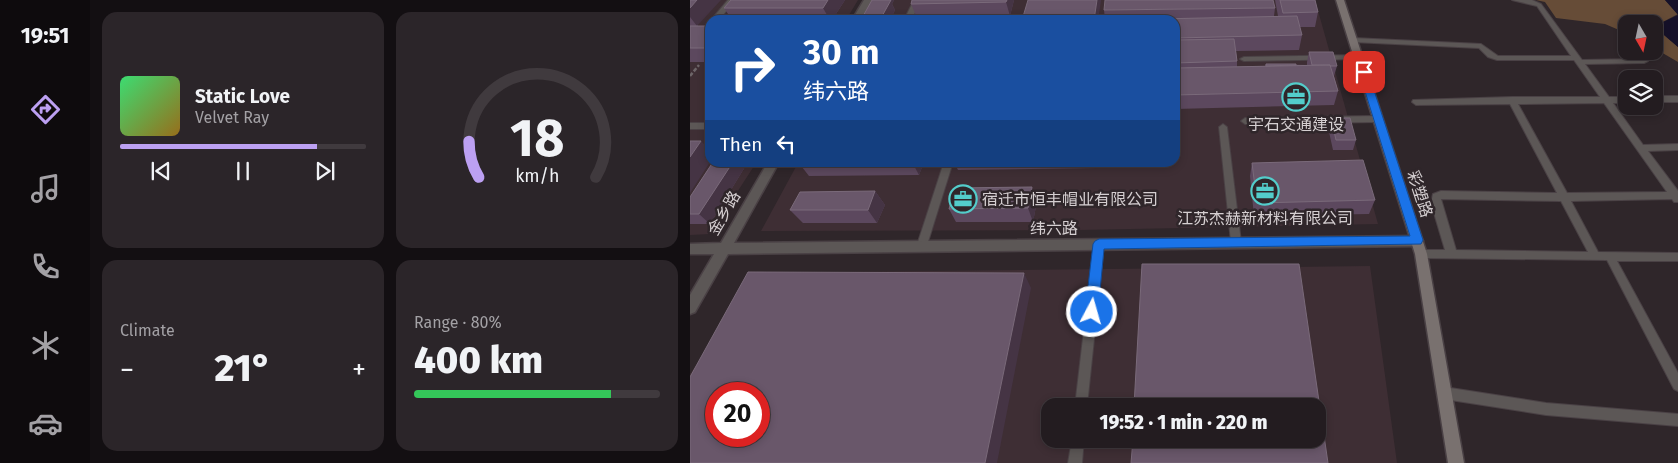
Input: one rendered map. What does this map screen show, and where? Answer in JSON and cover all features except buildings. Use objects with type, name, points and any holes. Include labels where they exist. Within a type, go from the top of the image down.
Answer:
[{"type":"street","points":[[860,15],[868,0]]},
{"type":"street","name":"彩塑路","points":[[1340,0],[1421,254],[1456,463]]},
{"type":"street","name":"金乡路","points":[[690,308],[771,167]]},
{"type":"street","name":"纬六路","points":[[690,248],[1417,240]]},
{"type":"lane","points":[[719,15],[732,0]]},
{"type":"lane","points":[[910,15],[917,0]]},
{"type":"lane","points":[[1515,0],[1532,1],[1539,5],[1677,197]]},
{"type":"lane","points":[[1353,40],[1481,46],[1497,58],[1644,61]]},
{"type":"lane","points":[[1244,59],[1359,57]]},
{"type":"lane","points":[[1663,100],[1678,99]]},
{"type":"lane","points":[[1512,100],[1596,257]]},
{"type":"lane","points":[[1416,102],[1618,100]]},
{"type":"lane","points":[[1245,121],[1378,119]]},
{"type":"lane","points":[[690,126],[705,126]]},
{"type":"lane","points":[[1223,128],[1236,242]]},
{"type":"lane","points":[[1641,148],[1678,147]]},
{"type":"lane","points":[[922,245],[947,167]]},
{"type":"lane","points":[[1452,254],[1436,203],[1436,197],[1441,195],[1677,197]]},
{"type":"lane","points":[[1083,398],[1099,244]]},
{"type":"lane","points":[[1421,254],[1678,258]]},
{"type":"lane","points":[[1610,257],[1678,384]]},
{"type":"lane","points":[[1444,393],[1546,409],[1678,420]]},
{"type":"lane","points":[[1075,463],[1077,448]]},
{"type":"path","points":[[690,76],[699,65]]},
{"type":"shaded area","points":[[690,0],[858,0],[849,15],[705,15],[705,167],[753,167],[710,234],[690,235]]},
{"type":"shaded area","points":[[886,0],[1315,0],[1378,224],[1079,230],[761,231],[796,167],[1180,167],[1180,15],[878,15]]},
{"type":"shaded area","points":[[1536,0],[1665,0],[1678,14],[1663,22],[1663,15],[1618,15],[1618,30],[1605,24],[1556,18],[1545,2]]},
{"type":"shaded area","points":[[1665,0],[1678,0],[1678,15]]},
{"type":"shaded area","points":[[1678,15],[1678,47],[1663,34],[1663,22]]},
{"type":"shaded area","points":[[1663,34],[1678,47],[1678,62],[1663,53]]},
{"type":"shaded area","points":[[1370,266],[1397,463],[690,463],[690,374],[762,273]]},
{"type":"place","name":"宇石交通建设","points":[[1296,97]]},
{"type":"place","name":"江苏杰赫新材料有限公司","points":[[1265,191]]},
{"type":"place","name":"宿迁市恒丰帽业有限公司","points":[[963,199]]},
{"type":"route","points":[[1092,312],[1099,244],[1417,240],[1364,72]]}]
